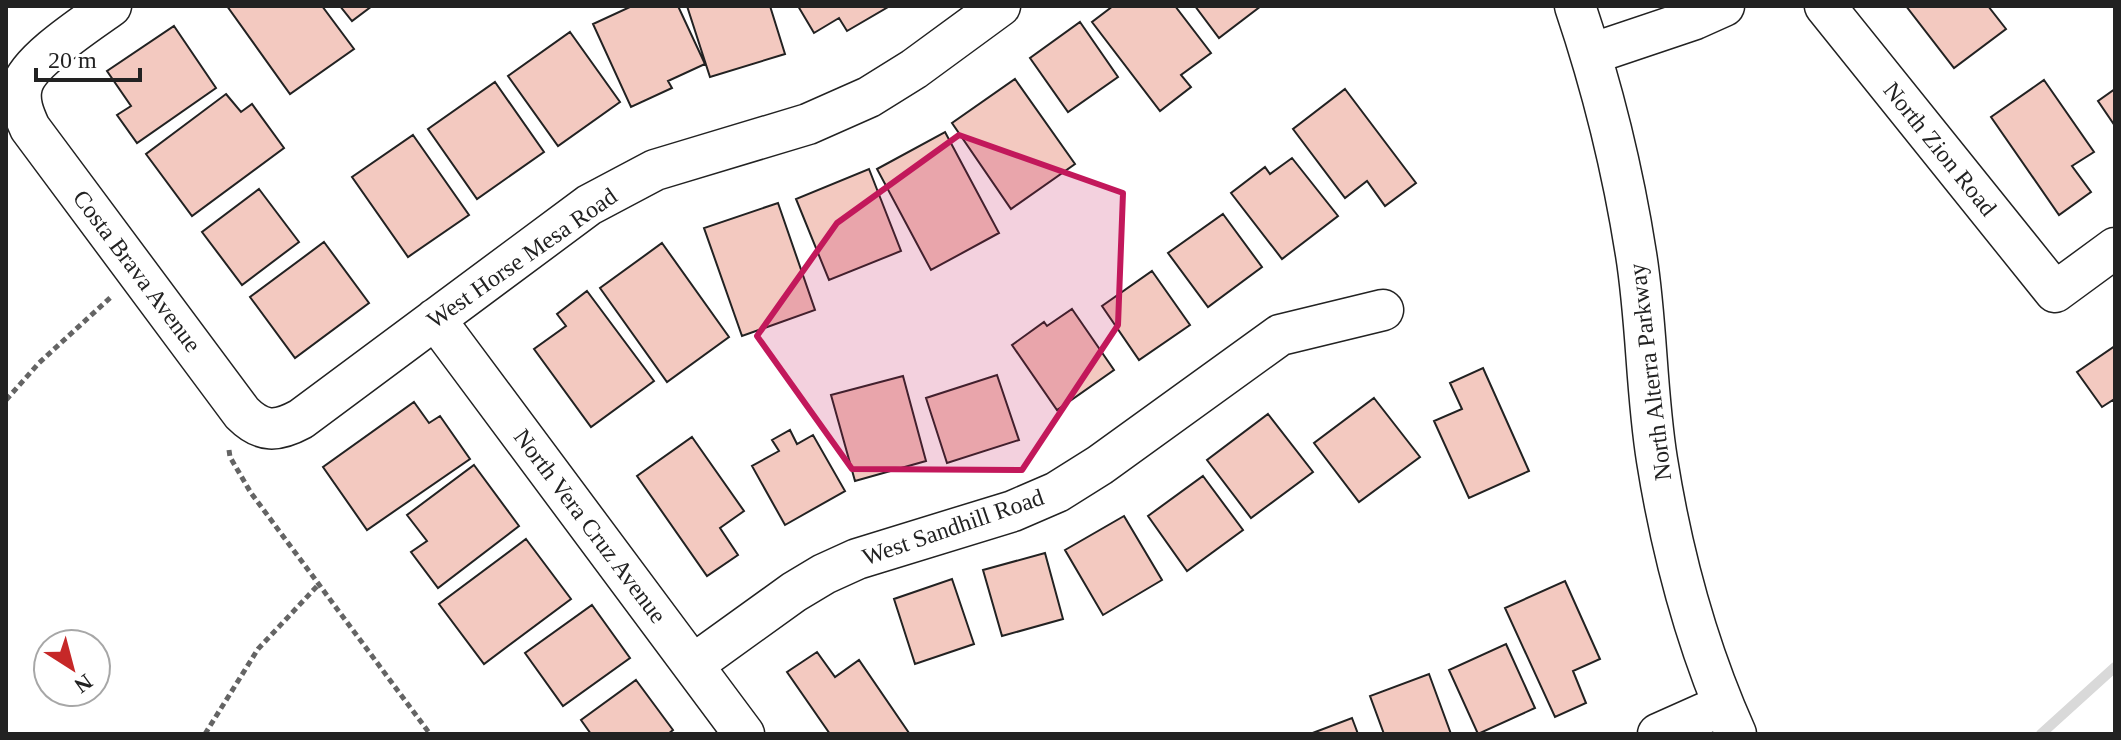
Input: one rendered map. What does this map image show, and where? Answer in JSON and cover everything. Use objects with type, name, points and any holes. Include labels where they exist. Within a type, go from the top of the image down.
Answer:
[{"type":"street","name":"Costa Brava Avenue","points":[[111,6],[41,59],[22,84],[21,109],[30,128],[233,400],[262,427]]},
{"type":"street","name":"West Horse Mesa Road","points":[[262,427],[286,427],[301,419],[589,205],[655,170],[808,124],[869,97],[914,69],[1000,6]]},
{"type":"street","name":"North Alterra Parkway","points":[[1575,6],[1591,54],[1636,253],[1657,457],[1672,539],[1690,609],[1730,720]]},
{"type":"street","points":[[1591,54],[1724,6]]},
{"type":"street","name":"North Zion Road","points":[[1825,6],[2055,292],[2115,248]]},
{"type":"street","name":"West Sandhill Road","points":[[694,664],[824,574],[857,559],[1013,511],[1057,492],[1100,465],[1280,335],[1383,310]]},
{"type":"street","name":"North Vera Cruz Avenue","points":[[435,319],[744,734]]},
{"type":"street","points":[[1658,734],[1730,720]]},
{"type":"path","points":[[6,400],[39,363],[119,290]]},
{"type":"path","points":[[262,427],[233,441],[229,448],[230,457],[251,493],[430,734]]},
{"type":"path","points":[[205,734],[258,649],[320,583]]},
{"type":"highlighted area","points":[[959,135],[1123,193],[1118,325],[1022,470],[852,469],[757,336],[837,223]]},
{"type":"building","points":[[227,6],[322,6],[354,49],[290,94]]},
{"type":"building","points":[[340,6],[372,6],[352,21]]},
{"type":"building","points":[[632,6],[678,6],[705,64],[668,81],[672,88],[631,107],[593,24]]},
{"type":"building","points":[[687,6],[770,6],[785,54],[710,77]]},
{"type":"building","points":[[798,6],[888,7],[847,31],[839,18],[814,33]]},
{"type":"building","points":[[1113,6],[1175,6],[1211,53],[1181,75],[1191,87],[1160,111],[1092,22]]},
{"type":"building","points":[[1195,6],[1261,6],[1219,38]]},
{"type":"building","points":[[1906,6],[1988,6],[2006,29],[1954,68]]},
{"type":"building","points":[[1080,22],[1118,77],[1068,112],[1030,58]]},
{"type":"building","points":[[174,26],[216,88],[137,143],[117,115],[131,106],[107,71]]},
{"type":"building","points":[[570,32],[620,102],[558,146],[508,76]]},
{"type":"building","points":[[1015,79],[1075,164],[1011,209],[952,123]]},
{"type":"building","points":[[2044,80],[2094,152],[2072,166],[2091,192],[2059,215],[1991,117]]},
{"type":"building","points":[[495,82],[544,152],[477,199],[428,129]]},
{"type":"building","points":[[1345,89],[1416,183],[1385,206],[1367,181],[1345,198],[1293,129]]},
{"type":"building","points":[[2115,89],[2115,126],[2098,101]]},
{"type":"building","points":[[226,94],[241,112],[252,104],[284,148],[192,216],[146,154]]},
{"type":"building","points":[[945,132],[999,233],[931,270],[877,169]]},
{"type":"building","points":[[413,135],[469,215],[408,257],[352,177]]},
{"type":"building","points":[[1292,158],[1338,216],[1282,259],[1231,193],[1265,167],[1270,174]]},
{"type":"building","points":[[869,169],[901,251],[829,280],[796,199]]},
{"type":"building","points":[[259,189],[299,242],[242,285],[202,232]]},
{"type":"building","points":[[778,203],[815,310],[742,336],[704,228]]},
{"type":"building","points":[[1223,214],[1262,267],[1208,307],[1168,253]]},
{"type":"building","points":[[324,242],[369,303],[295,358],[250,297]]},
{"type":"building","points":[[662,243],[729,337],[667,382],[600,288]]},
{"type":"building","points":[[1152,271],[1190,325],[1139,360],[1102,306]]},
{"type":"building","points":[[587,291],[654,381],[591,427],[534,349],[566,326],[557,314]]},
{"type":"building","points":[[1072,309],[1114,370],[1057,410],[1012,345],[1044,322],[1047,326]]},
{"type":"building","points":[[2115,346],[2115,404],[2113,400],[2102,407],[2077,372]]},
{"type":"building","points":[[1483,368],[1529,471],[1469,498],[1434,421],[1462,409],[1450,383]]},
{"type":"building","points":[[997,375],[1019,440],[947,463],[926,398]]},
{"type":"building","points":[[903,376],[926,461],[855,481],[831,395]]},
{"type":"building","points":[[1374,398],[1420,457],[1359,502],[1314,443]]},
{"type":"building","points":[[414,402],[429,423],[440,416],[470,459],[367,530],[323,467]]},
{"type":"building","points":[[1268,414],[1313,472],[1251,518],[1207,460]]},
{"type":"building","points":[[790,430],[797,444],[813,435],[845,491],[785,525],[752,466],[779,451],[772,440]]},
{"type":"building","points":[[692,437],[744,511],[720,528],[738,555],[707,576],[637,476]]},
{"type":"building","points":[[474,465],[519,526],[438,588],[411,552],[427,541],[407,515]]},
{"type":"building","points":[[1203,476],[1243,530],[1187,571],[1148,516]]},
{"type":"building","points":[[1124,516],[1162,580],[1103,615],[1065,550]]},
{"type":"building","points":[[526,539],[571,599],[484,664],[439,604]]},
{"type":"building","points":[[1045,553],[1063,619],[1002,636],[983,570]]},
{"type":"building","points":[[952,579],[974,644],[915,664],[894,599]]},
{"type":"building","points":[[1565,581],[1600,659],[1573,671],[1586,703],[1555,717],[1505,608]]},
{"type":"building","points":[[592,605],[630,658],[563,706],[525,653]]},
{"type":"building","points":[[1506,644],[1535,708],[1478,734],[1449,670]]},
{"type":"building","points":[[817,652],[835,677],[859,660],[909,733],[830,734],[787,672]]},
{"type":"building","points":[[1429,674],[1451,734],[1384,734],[1370,696]]},
{"type":"building","points":[[636,680],[673,730],[668,734],[591,734],[581,720]]},
{"type":"building","points":[[1352,718],[1358,734],[1310,734]]},
{"type":"waterway","points":[[2041,734],[2115,667]]}]
